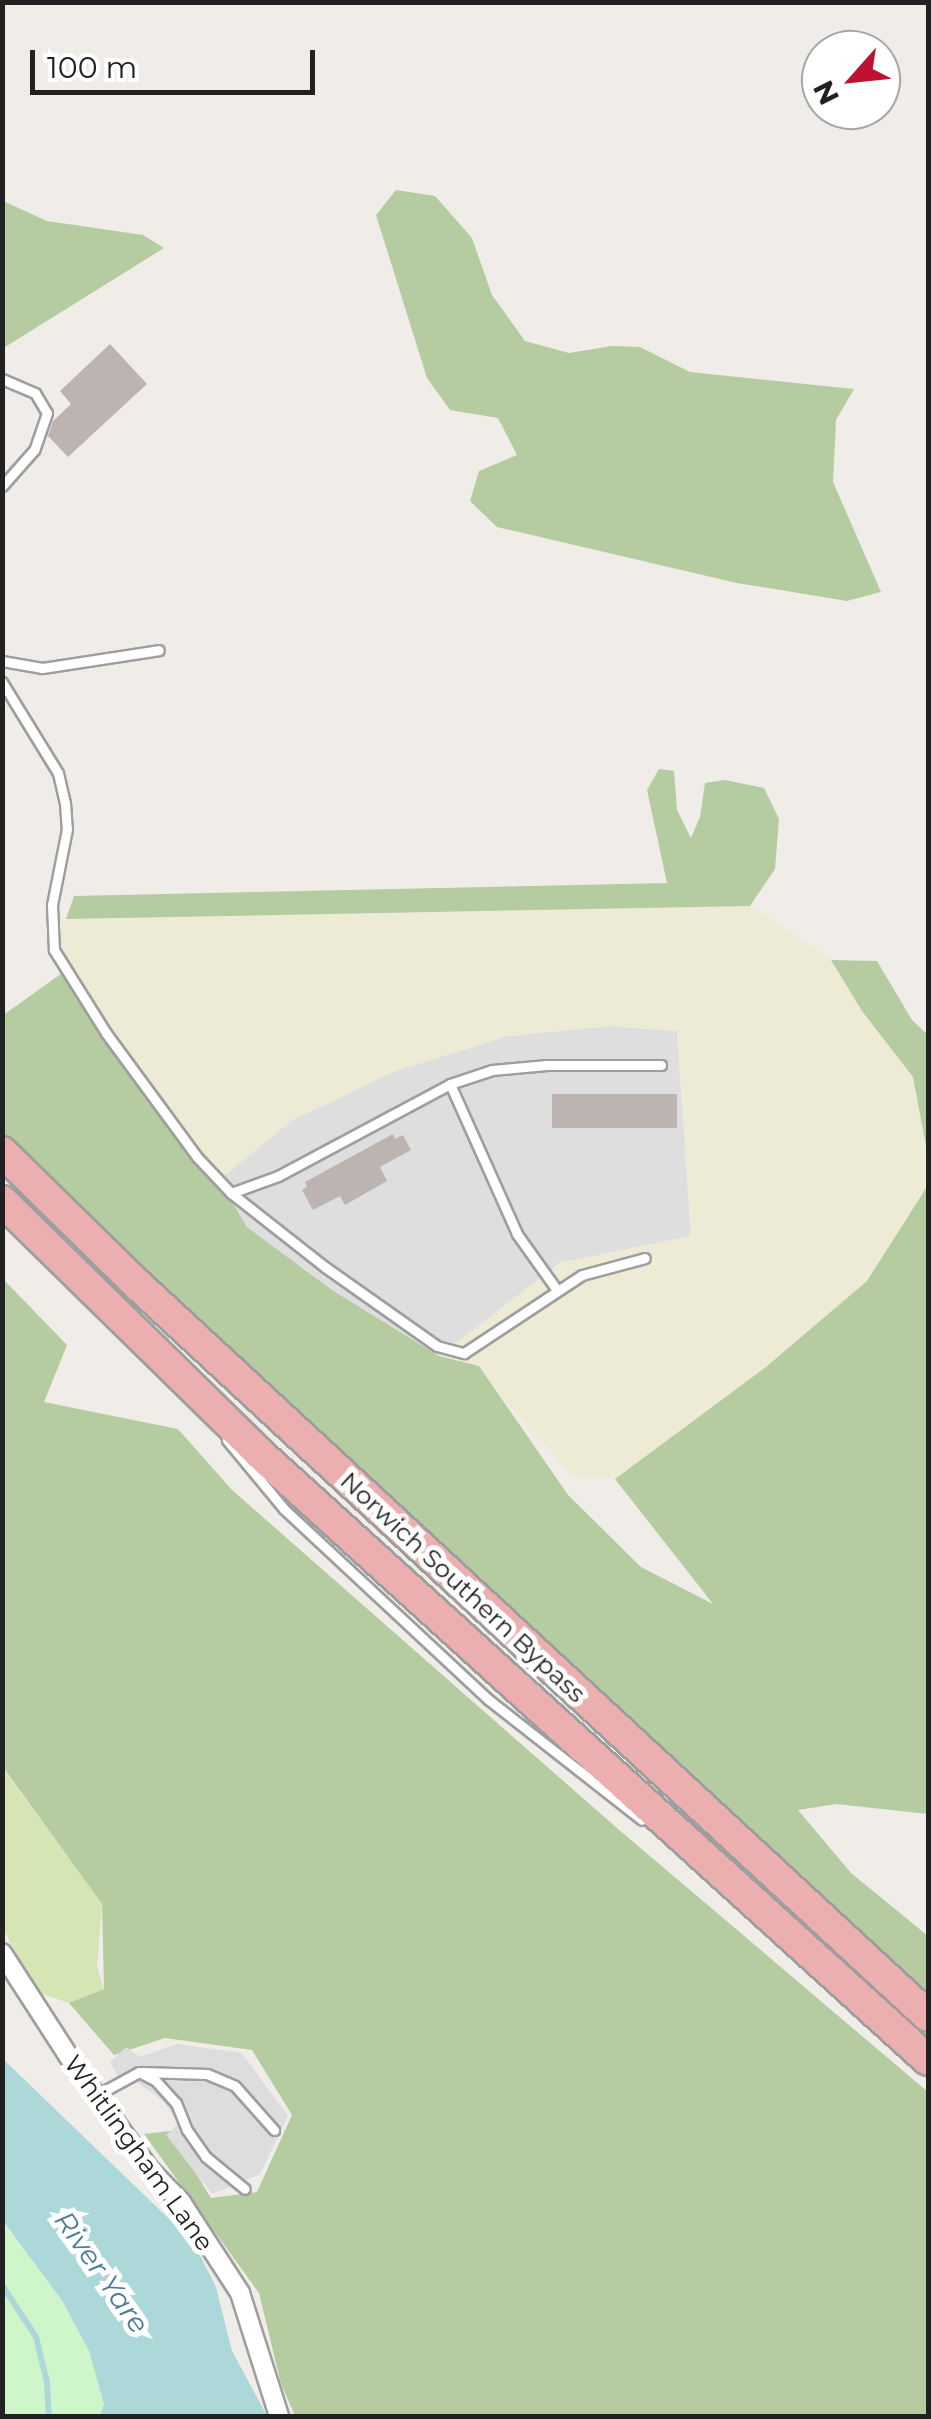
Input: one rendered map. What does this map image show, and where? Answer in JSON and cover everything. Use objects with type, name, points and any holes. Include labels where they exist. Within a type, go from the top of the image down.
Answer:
[{"type":"highway","name":"Norwich Southern Bypass","points":[[2,1152],[138,1284],[928,2016]]},
{"type":"highway","name":"Norwich Southern Bypass","points":[[2,1202],[273,1466],[928,2060]]},
{"type":"street","name":"Whitlingham Lane","points":[[2,1953],[95,2096],[150,2170],[182,2202],[240,2293],[280,2416]]},
{"type":"lane","points":[[2,379],[35,393],[47,412],[34,450],[2,486]]},
{"type":"lane","points":[[2,661],[42,668],[159,650]]},
{"type":"lane","points":[[2,682],[58,774],[65,804],[67,829],[52,905],[54,950],[126,1060],[197,1157],[232,1192],[325,1267],[437,1346],[464,1353],[582,1276],[644,1258]]},
{"type":"lane","points":[[232,1192],[278,1176],[450,1084],[511,1068],[662,1065]]},
{"type":"lane","points":[[450,1084],[517,1234],[557,1290]]},
{"type":"lane","points":[[161,1357],[284,1509],[489,1700],[645,1822]]},
{"type":"lane","points":[[660,1834],[778,1927]]},
{"type":"lane","points":[[95,2096],[139,2072],[207,2074],[235,2086],[274,2130]]},
{"type":"lane","points":[[139,2072],[155,2080],[176,2104],[186,2130],[206,2157],[245,2189]]},
{"type":"shaded area","points":[[750,906],[831,960],[862,1011],[913,1077],[928,1157],[928,1185],[867,1281],[766,1367],[615,1479],[572,1476],[476,1368],[439,1356],[560,1263],[691,1236],[677,1031],[611,1026],[508,1036],[393,1072],[291,1121],[219,1180],[106,1033],[54,950],[51,920]]},
{"type":"shaded area","points":[[611,1026],[677,1031],[691,1236],[560,1263],[439,1356],[332,1290],[247,1227],[219,1180],[291,1121],[392,1072],[508,1036]]},
{"type":"shaded area","points":[[177,2044],[242,2053],[288,2116],[260,2174],[212,2194],[166,2135],[179,2124],[164,2102],[137,2082],[125,2089],[110,2062],[126,2047],[140,2057]]},
{"type":"green space","points":[[396,190],[435,196],[472,238],[492,295],[525,341],[569,353],[612,346],[640,347],[690,372],[854,389],[836,420],[833,482],[881,592],[847,601],[737,583],[497,527],[470,501],[479,471],[517,455],[498,418],[450,410],[427,378],[376,215]]},
{"type":"green space","points":[[3,201],[47,221],[143,235],[164,248],[5,347]]},
{"type":"green space","points":[[659,769],[674,771],[677,810],[691,838],[700,817],[705,783],[725,780],[764,788],[779,819],[775,869],[750,906],[66,919],[74,896],[667,883],[647,790]]},
{"type":"green space","points":[[831,960],[877,961],[912,1020],[928,1035],[928,1157],[913,1077],[862,1011]]},
{"type":"green space","points":[[65,971],[219,1180],[247,1227],[332,1290],[439,1356],[479,1366],[568,1495],[641,1567],[713,1604],[615,1479],[766,1367],[867,1281],[928,1185],[928,1814],[836,1804],[798,1810],[851,1873],[928,1936],[928,2001],[3,1140],[2,1016]]},
{"type":"green space","points":[[2,1278],[67,1345],[44,1402],[178,1429],[232,1490],[618,1829],[928,2092],[928,2416],[295,2416],[281,2384],[259,2293],[144,2134],[170,2131],[211,2198],[257,2192],[292,2115],[252,2050],[165,2038],[114,2055],[69,2003],[104,1989],[102,1904],[3,1767]]},
{"type":"green space","points":[[2,1767],[102,1904],[97,1967],[104,1989],[69,2003],[39,1993],[3,1929]]},
{"type":"green space","points":[[2,2221],[63,2302],[89,2351],[104,2404],[100,2416],[3,2416]]},
{"type":"water","name":"River Yare","points":[[2,2058],[193,2242],[216,2287],[232,2351],[267,2416],[100,2416],[104,2404],[89,2351],[63,2302],[3,2221]]},
{"type":"building","points":[[110,344],[147,384],[68,457],[48,436],[53,421],[71,404],[60,391]]},
{"type":"building","points":[[552,1094],[677,1094],[677,1128],[552,1128]]},
{"type":"building","points":[[393,1134],[395,1139],[403,1135],[411,1150],[380,1167],[387,1181],[345,1205],[340,1196],[313,1210],[302,1190],[307,1187],[305,1182]]},
{"type":"waterway","points":[[2,2285],[36,2337],[47,2382],[49,2416]]}]
